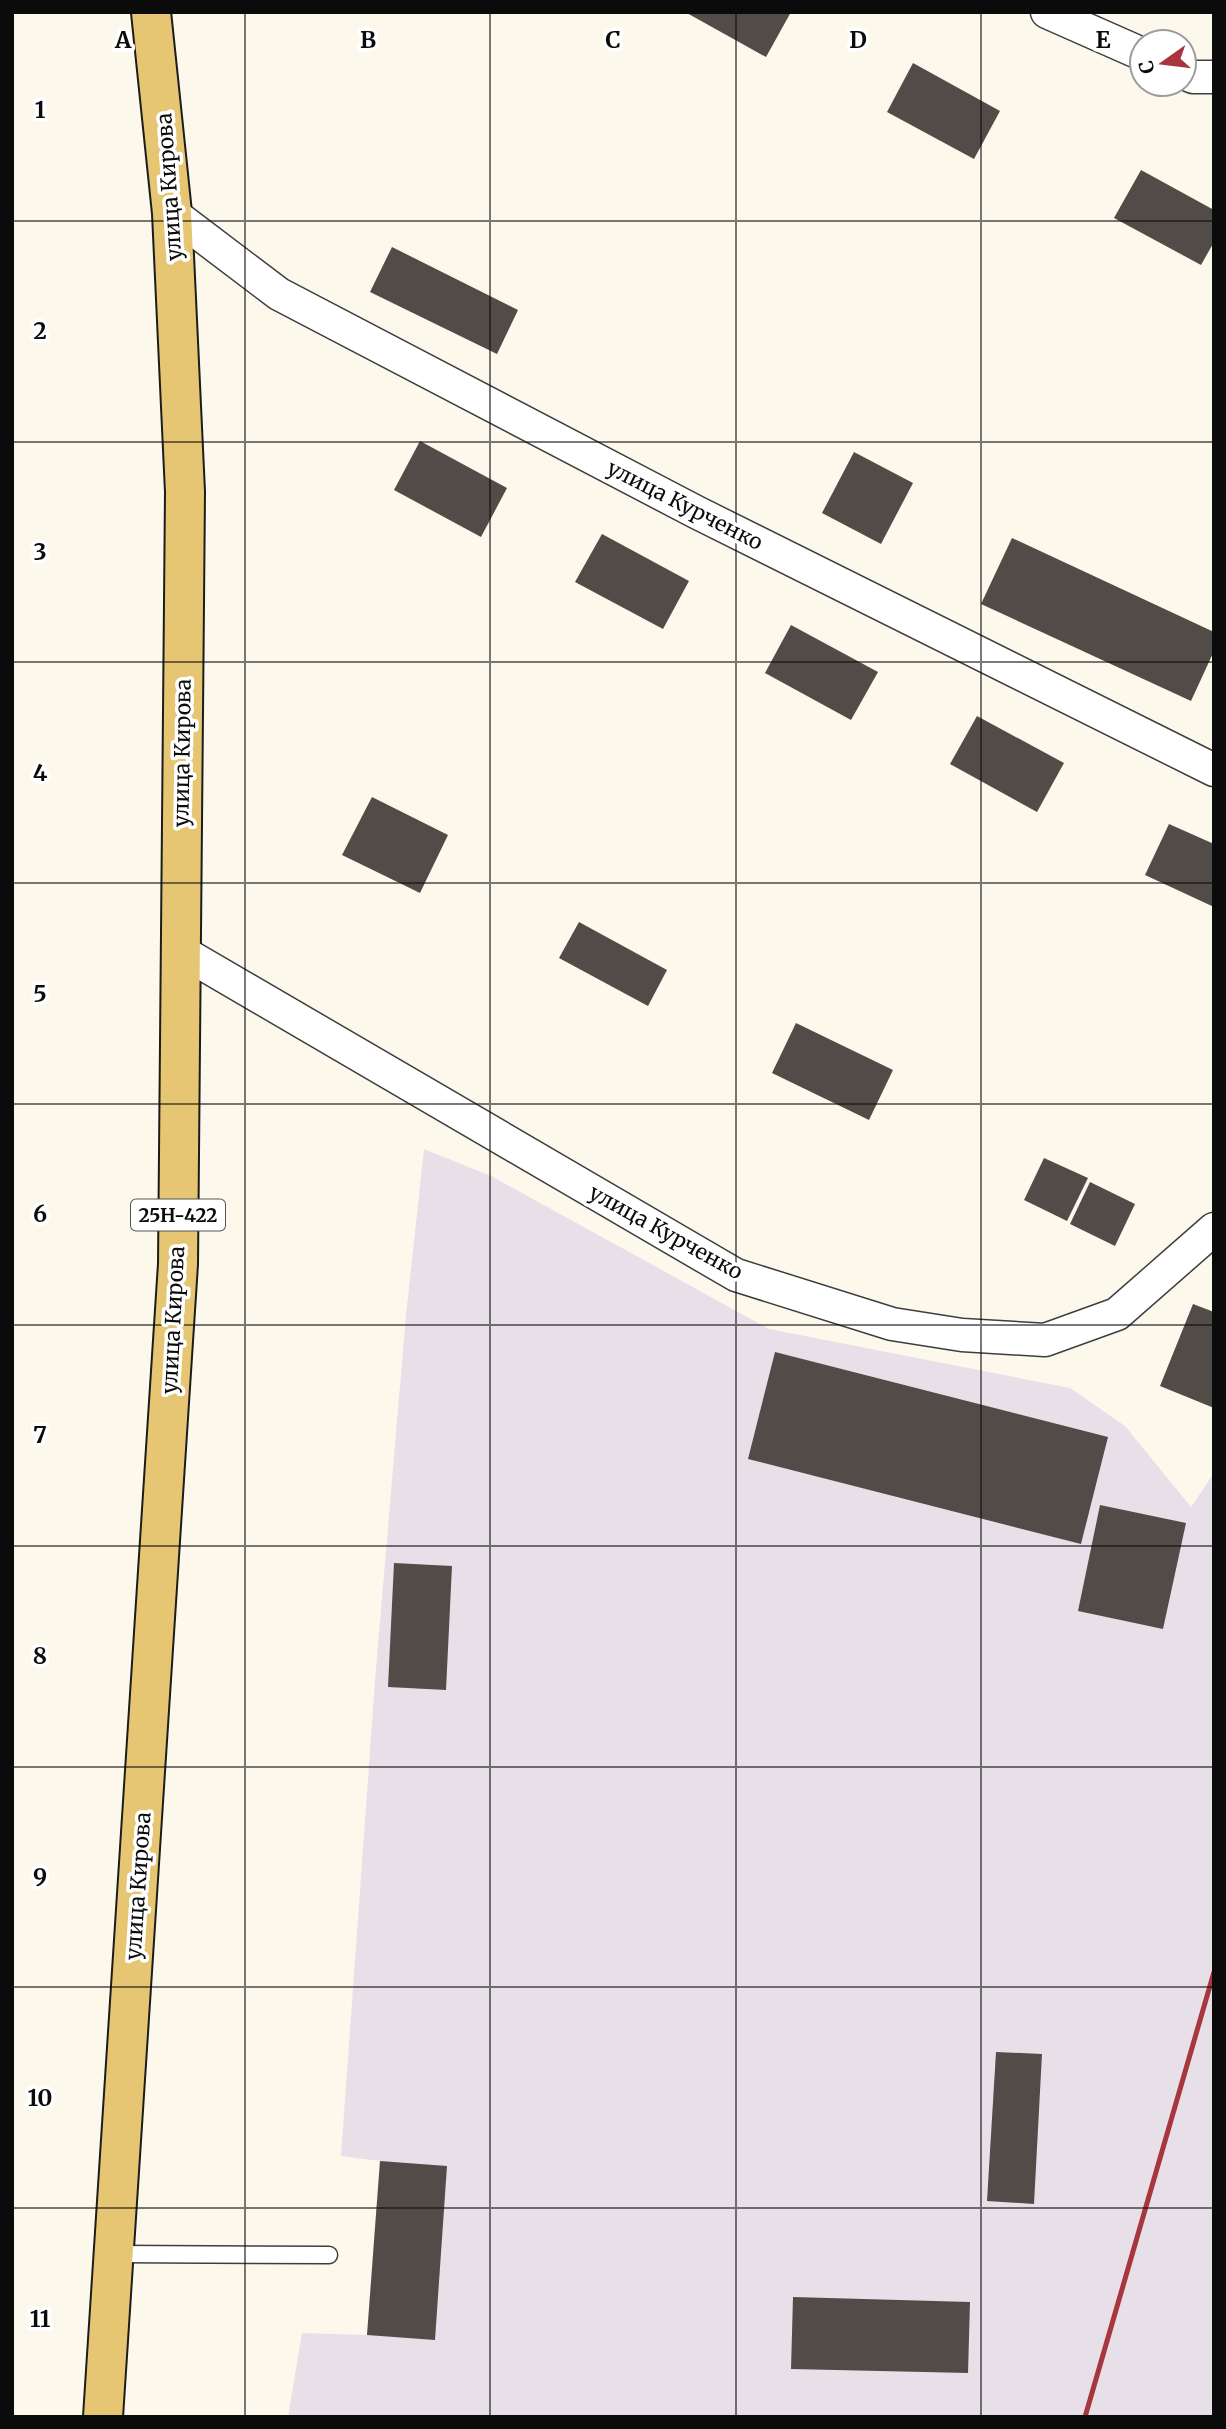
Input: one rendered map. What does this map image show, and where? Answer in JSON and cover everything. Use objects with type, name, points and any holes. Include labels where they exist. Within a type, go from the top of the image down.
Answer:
[{"type":"main road","name":"улица Кирова","points":[[103,2417],[178,1264],[185,492],[172,212],[151,12]]},
{"type":"street","points":[[1047,12],[1128,48]]},
{"type":"street","name":"улица Курченко","points":[[172,212],[279,294],[696,512],[1214,770]]},
{"type":"street","name":"улица Курченко","points":[[179,950],[736,1275],[892,1324],[962,1335],[1045,1340],[1117,1314],[1214,1228]]},
{"type":"lane","points":[[115,2254],[329,2255]]},
{"type":"shaded area","points":[[424,1149],[491,1176],[769,1329],[1070,1388],[1125,1426],[1191,1507],[1214,1473],[1214,2417],[288,2417],[302,2333],[367,2335],[380,2161],[341,2156],[375,1681],[406,1315]]},
{"type":"building","points":[[685,12],[791,12],[766,57]]},
{"type":"building","points":[[913,63],[1000,111],[974,159],[887,112]]},
{"type":"building","points":[[1141,170],[1214,210],[1214,242],[1201,265],[1114,218]]},
{"type":"building","points":[[392,247],[518,310],[497,354],[370,292]]},
{"type":"building","points":[[420,441],[507,488],[481,537],[394,490]]},
{"type":"building","points":[[854,452],[913,483],[881,544],[822,513]]},
{"type":"building","points":[[602,534],[689,581],[663,629],[575,582]]},
{"type":"building","points":[[1012,538],[1214,632],[1214,651],[1191,701],[981,604]]},
{"type":"building","points":[[791,625],[878,672],[851,720],[765,673]]},
{"type":"building","points":[[977,716],[1064,763],[1037,812],[950,764]]},
{"type":"building","points":[[372,797],[448,835],[420,893],[342,855]]},
{"type":"building","points":[[1169,824],[1214,844],[1214,907],[1145,875]]},
{"type":"building","points":[[579,922],[667,970],[648,1006],[559,958]]},
{"type":"building","points":[[796,1023],[893,1070],[869,1120],[772,1073]]},
{"type":"building","points":[[1044,1158],[1088,1178],[1067,1221],[1024,1200]]},
{"type":"building","points":[[1090,1182],[1135,1204],[1115,1246],[1070,1224]]},
{"type":"building","points":[[1193,1304],[1214,1312],[1214,1408],[1160,1386]]},
{"type":"building","points":[[775,1352],[1108,1437],[1081,1544],[748,1459]]},
{"type":"building","points":[[1100,1505],[1186,1523],[1163,1629],[1078,1611]]},
{"type":"building","points":[[394,1563],[452,1566],[446,1690],[388,1687]]},
{"type":"building","points":[[996,2052],[1042,2054],[1034,2204],[987,2201]]},
{"type":"building","points":[[380,2161],[447,2166],[435,2340],[367,2335]]},
{"type":"building","points":[[793,2297],[970,2302],[968,2373],[791,2369]]},
{"type":"railway","points":[[1085,2417],[1214,1972]]}]
